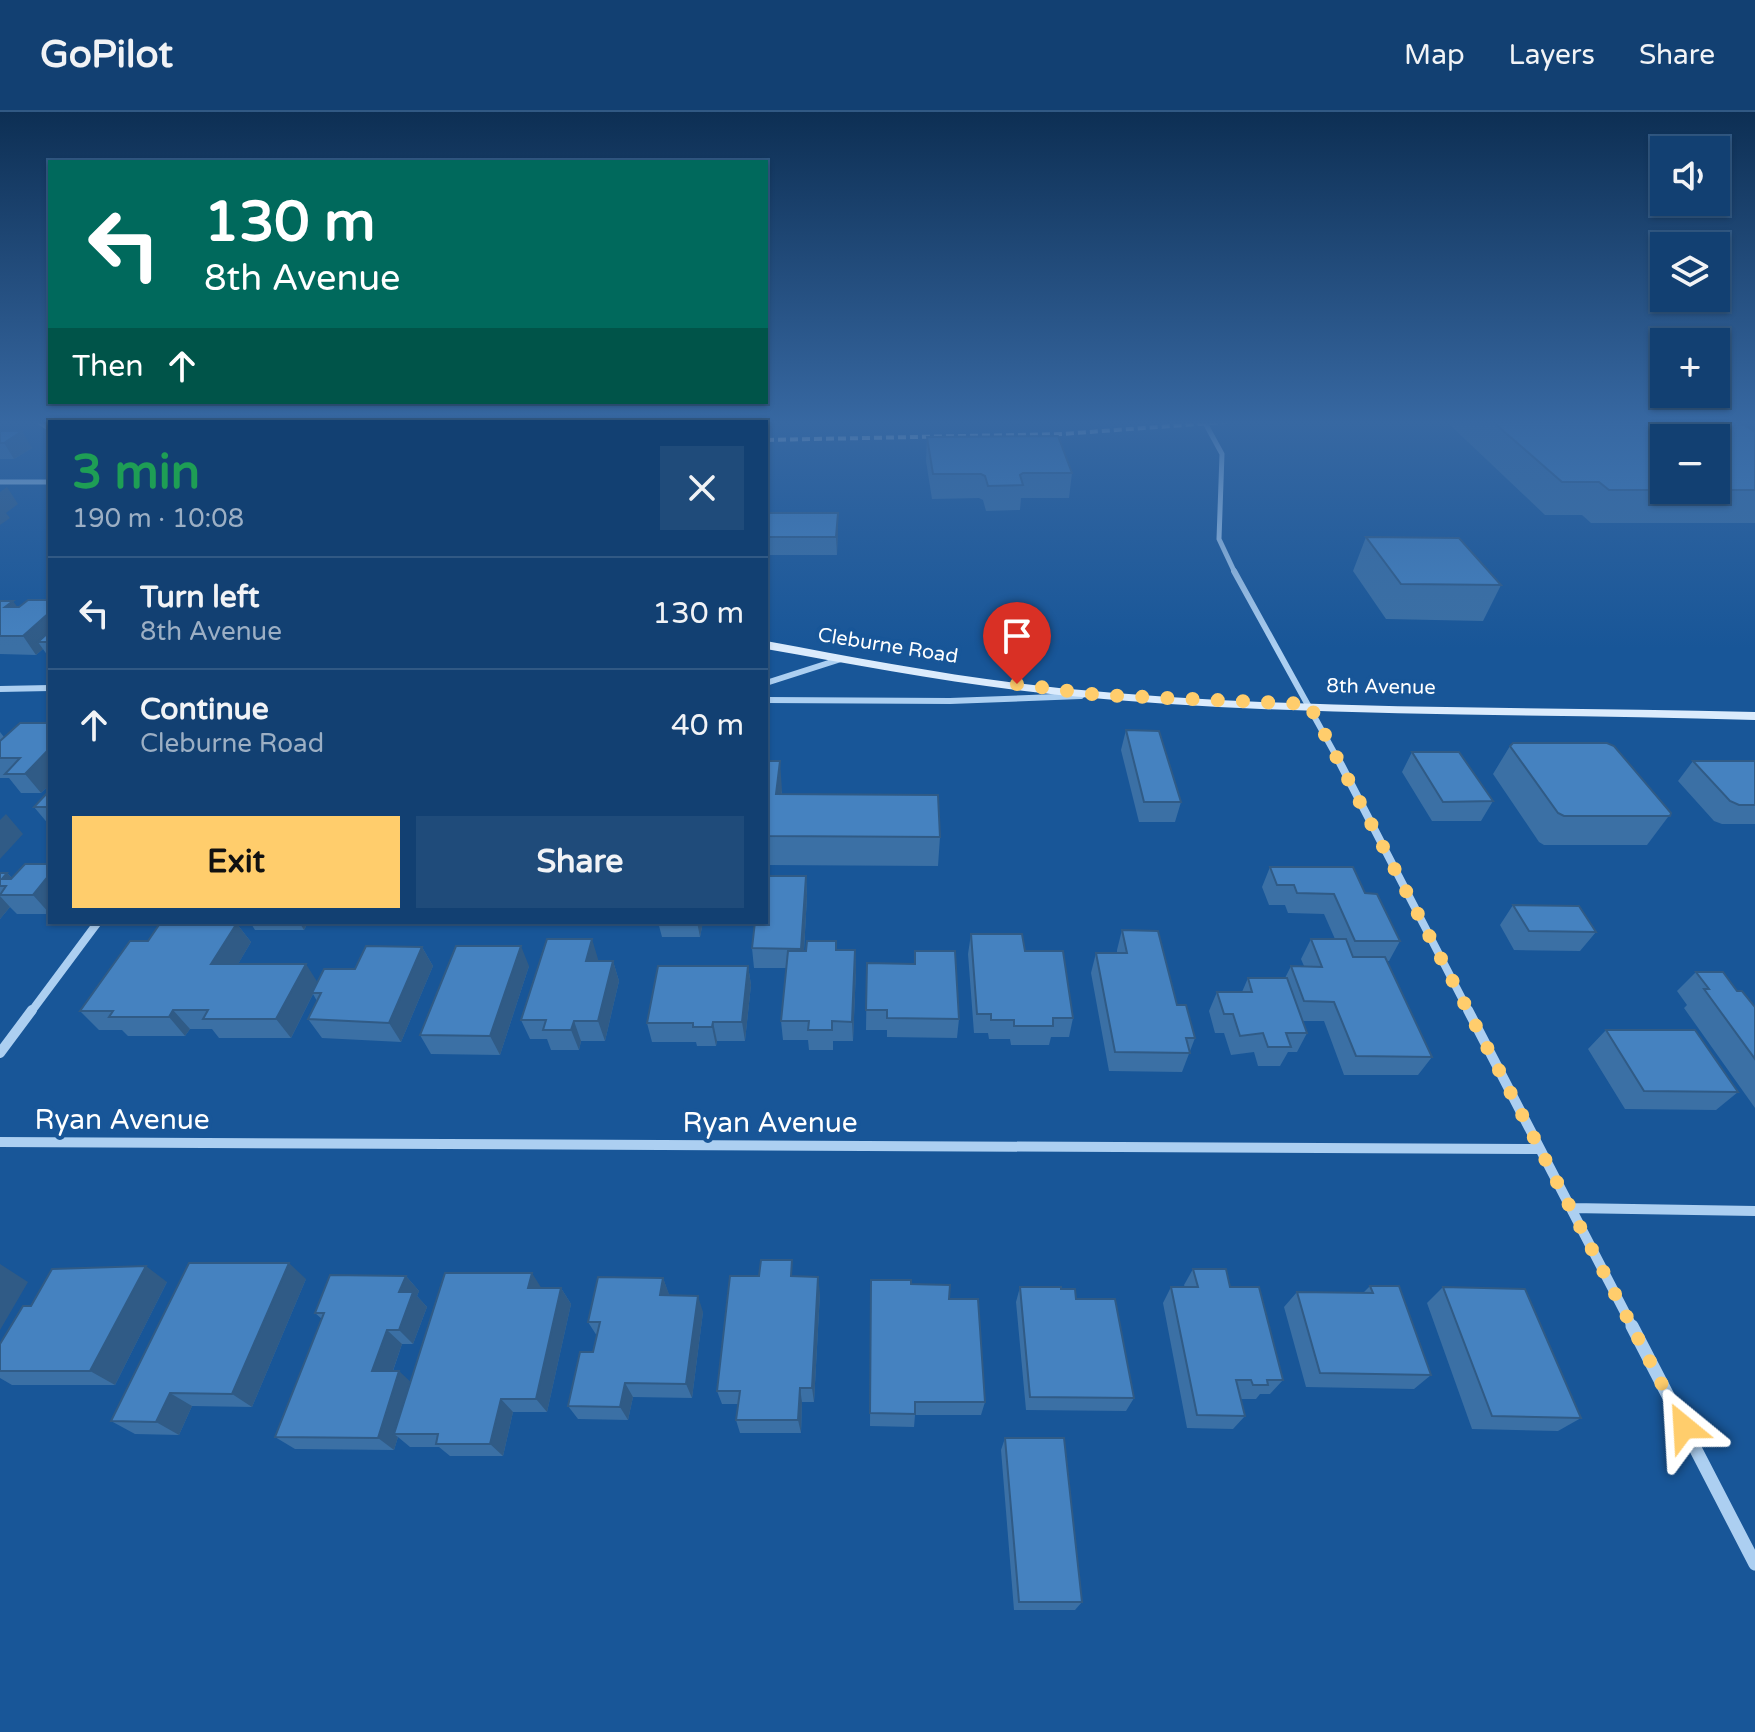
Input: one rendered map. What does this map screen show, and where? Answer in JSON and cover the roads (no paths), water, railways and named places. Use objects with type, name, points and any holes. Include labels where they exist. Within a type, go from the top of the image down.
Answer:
[{"type":"main road","name":"Cleburne Road","points":[[768,645],[907,671],[1099,695]]},
{"type":"main road","name":"8th Avenue","points":[[1099,695],[1755,716]]},
{"type":"street","points":[[1220,497],[1219,539],[1247,598],[1309,704],[1755,1564]]},
{"type":"street","points":[[768,682],[841,659]]},
{"type":"street","points":[[0,689],[48,688]]},
{"type":"street","name":"8th Avenue","points":[[768,700],[950,701],[1099,695]]},
{"type":"street","points":[[0,1053],[97,924]]},
{"type":"street","name":"Ryan Avenue","points":[[0,1142],[1540,1149]]},
{"type":"street","points":[[1571,1208],[1755,1211]]}]
